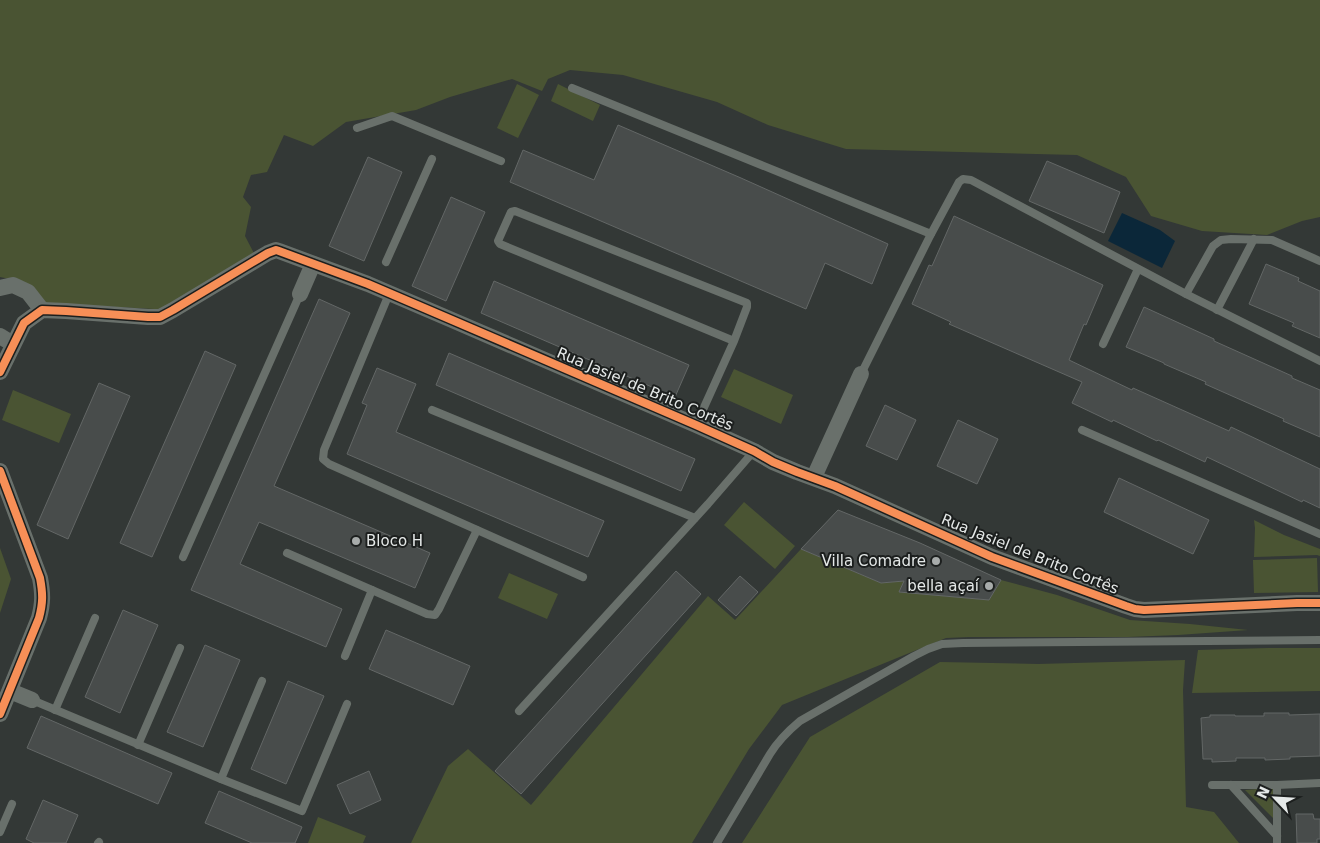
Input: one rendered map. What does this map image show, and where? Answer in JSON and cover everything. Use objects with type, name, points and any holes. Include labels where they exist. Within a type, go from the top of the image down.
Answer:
[{"type":"street","name":"Rua Jasiel de Brito Cortês","points":[[42,310],[160,317],[257,259],[272,251],[279,250],[368,284],[696,425],[789,469],[835,486],[992,557],[1135,609],[1153,610],[1320,603]]},
{"type":"street","points":[[300,294],[313,264]]},
{"type":"street","points":[[0,288],[13,285],[28,292],[42,310],[24,323],[7,340],[0,372]]},
{"type":"street","points":[[814,477],[861,374]]},
{"type":"street","points":[[0,471],[40,578],[43,592],[43,604],[39,618],[0,714]]},
{"type":"street","points":[[10,691],[32,700]]},
{"type":"lane","points":[[572,88],[931,234]]},
{"type":"lane","points":[[357,128],[392,116],[501,161]]},
{"type":"lane","points":[[386,262],[432,159]]},
{"type":"lane","points":[[861,374],[931,234],[961,179],[971,180],[1216,310],[1320,361]]},
{"type":"lane","points":[[696,425],[734,341],[747,303],[515,211],[511,212],[498,241],[500,244],[734,341]]},
{"type":"lane","points":[[1216,310],[1254,239]]},
{"type":"lane","points":[[1186,294],[1213,246],[1221,240],[1272,240],[1320,261]]},
{"type":"lane","points":[[1103,344],[1138,269]]},
{"type":"lane","points":[[183,557],[300,294]]},
{"type":"lane","points":[[389,294],[324,450],[323,458],[329,464],[583,577]]},
{"type":"lane","points":[[432,410],[695,518]]},
{"type":"lane","points":[[1082,430],[1320,534]]},
{"type":"lane","points":[[519,711],[754,451]]},
{"type":"lane","points":[[287,553],[427,614],[435,615],[477,530]]},
{"type":"lane","points":[[345,656],[372,590]]},
{"type":"lane","points":[[55,710],[95,618]]},
{"type":"lane","points":[[717,843],[770,754],[789,730],[800,721],[914,656],[942,644],[1320,640]]},
{"type":"lane","points":[[138,744],[180,648]]},
{"type":"lane","points":[[221,779],[262,681]]},
{"type":"lane","points":[[32,700],[302,811],[347,704]]},
{"type":"lane","points":[[1212,785],[1320,783]]},
{"type":"lane","points":[[1231,785],[1277,839]]},
{"type":"lane","points":[[1277,785],[1277,839]]},
{"type":"lane","points":[[0,832],[12,804]]},
{"type":"green space","points":[[0,0],[1320,0],[1320,217],[1302,221],[1267,235],[1202,231],[1151,216],[1126,177],[1077,155],[846,149],[768,125],[717,102],[623,75],[570,70],[548,79],[542,91],[512,79],[450,97],[416,110],[346,122],[313,146],[284,135],[267,172],[251,175],[243,197],[251,207],[245,236],[257,259],[173,310],[42,303],[25,282],[0,277]]},
{"type":"green space","points":[[517,84],[539,95],[518,138],[497,128]]},
{"type":"green space","points":[[558,84],[600,105],[593,121],[551,101]]},
{"type":"green space","points":[[734,369],[793,395],[781,424],[721,397]]},
{"type":"green space","points":[[13,390],[71,414],[59,443],[2,420]]},
{"type":"green space","points":[[744,502],[795,546],[775,569],[724,525]]},
{"type":"green space","points":[[1254,520],[1284,535],[1320,549],[1320,556],[1254,557]]},
{"type":"green space","points":[[0,548],[11,579],[0,613]]},
{"type":"green space","points":[[801,549],[881,583],[904,581],[899,592],[989,600],[1001,580],[1057,595],[1130,620],[1248,630],[1128,637],[946,638],[782,705],[749,749],[692,843],[411,843],[448,766],[468,749],[531,805],[708,596],[735,620]]},
{"type":"green space","points":[[1317,558],[1318,592],[1254,593],[1253,560]]},
{"type":"green space","points":[[509,573],[558,594],[547,619],[498,598]]},
{"type":"green space","points":[[1320,648],[1320,691],[1192,693],[1198,650]]},
{"type":"green space","points":[[1185,660],[1183,690],[1186,807],[1214,812],[1239,843],[742,843],[810,737],[940,662],[1038,664]]},
{"type":"green space","points":[[1273,788],[1273,818],[1245,790]]},
{"type":"green space","points":[[318,817],[366,836],[363,843],[308,843]]},
{"type":"water","points":[[1122,213],[1160,230],[1175,241],[1162,268],[1108,241]]},
{"type":"building","points":[[618,125],[888,244],[872,284],[825,263],[806,309],[510,182],[523,150],[594,180]]},
{"type":"building","points":[[368,157],[402,172],[364,261],[329,246]]},
{"type":"building","points":[[1047,161],[1120,192],[1104,233],[1029,201]]},
{"type":"building","points":[[451,197],[485,212],[446,301],[412,286]]},
{"type":"building","points":[[954,216],[1103,285],[1069,360],[1132,390],[1133,388],[1229,431],[1231,427],[1320,469],[1320,508],[1303,500],[1302,502],[1207,457],[1205,462],[1072,403],[1082,382],[949,324],[951,322],[912,304],[929,265],[932,266]]},
{"type":"building","points":[[1266,264],[1299,278],[1298,281],[1320,291],[1320,338],[1292,326],[1294,323],[1249,304]]},
{"type":"building","points":[[494,281],[689,365],[675,397],[481,313]]},
{"type":"building","points":[[319,299],[350,313],[274,486],[430,553],[415,588],[259,522],[240,564],[342,609],[326,647],[191,590]]},
{"type":"building","points":[[1144,307],[1320,390],[1320,437],[1205,384],[1206,382],[1126,347]]},
{"type":"building","points":[[205,351],[236,365],[152,557],[120,543]]},
{"type":"building","points":[[449,353],[695,459],[681,491],[436,385]]},
{"type":"building","points":[[377,368],[416,384],[396,432],[604,521],[588,557],[347,454],[367,405],[362,403]]},
{"type":"building","points":[[99,383],[130,396],[68,539],[37,525]]},
{"type":"building","points":[[885,405],[916,420],[897,460],[866,446]]},
{"type":"building","points":[[958,420],[998,439],[977,484],[937,466]]},
{"type":"building","points":[[1119,478],[1209,520],[1193,554],[1104,512]]},
{"type":"building","points":[[838,510],[920,543],[1001,580],[989,600],[899,592],[904,581],[881,583],[801,549]]},
{"type":"building","points":[[676,571],[701,594],[521,794],[495,771]]},
{"type":"building","points":[[740,576],[758,592],[736,616],[718,600]]},
{"type":"building","points":[[123,610],[158,625],[120,713],[85,697]]},
{"type":"building","points":[[386,630],[470,666],[453,705],[369,669]]},
{"type":"building","points":[[205,645],[240,660],[203,747],[167,732]]},
{"type":"building","points":[[288,681],[324,696],[286,784],[251,769]]},
{"type":"building","points":[[1264,713],[1289,713],[1289,715],[1320,714],[1320,756],[1265,760],[1265,758],[1236,758],[1236,761],[1212,762],[1212,759],[1203,759],[1201,718],[1210,717],[1210,715],[1264,716]]},
{"type":"building","points":[[41,716],[172,773],[158,804],[27,748]]},
{"type":"building","points":[[369,771],[381,800],[350,814],[337,785]]},
{"type":"building","points":[[219,791],[302,827],[295,843],[252,843],[205,823]]},
{"type":"building","points":[[43,800],[78,815],[66,843],[34,843],[26,839]]},
{"type":"building","points":[[1296,814],[1313,814],[1314,819],[1320,819],[1320,839],[1317,839],[1317,843],[1297,843]]},
{"type":"cycle path","points":[[0,372],[24,323],[42,310],[160,317],[276,250],[368,284],[452,320],[696,425],[754,451],[773,462],[835,486],[992,557],[1126,606],[1144,610],[1320,603]]},
{"type":"cycle path","points":[[0,471],[40,578],[42,589],[39,618],[0,714]]},
{"type":"place","name":"Bloco H","points":[[356,541]]},
{"type":"place","name":"Villa Comadre","points":[[936,561]]},
{"type":"place","name":"bella açaí","points":[[989,586]]}]
